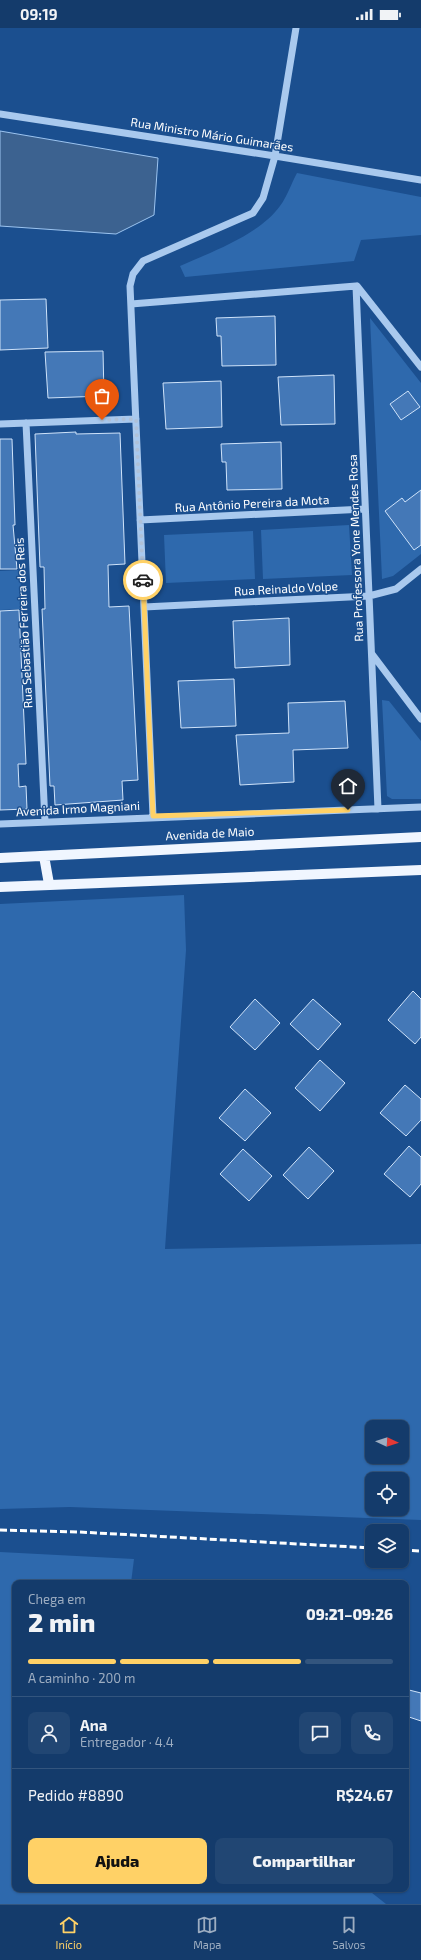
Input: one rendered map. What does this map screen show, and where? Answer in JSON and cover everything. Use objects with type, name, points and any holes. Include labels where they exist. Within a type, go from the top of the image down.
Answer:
[{"type":"main road","name":"Avenida de Maio","points":[[0,858],[421,837]]},
{"type":"main road","points":[[44,856],[49,884]]},
{"type":"main road","points":[[0,887],[421,870]]},
{"type":"street","points":[[153,816],[130,286],[133,274],[144,261],[253,212],[263,198],[275,156],[296,28]]},
{"type":"street","name":"Rua Ministro Mário Guimarães","points":[[0,114],[421,180]]},
{"type":"street","points":[[131,304],[356,286],[421,367]]},
{"type":"street","name":"Rua Professora Yone Mendes Rosa","points":[[356,286],[378,809]]},
{"type":"street","points":[[0,424],[136,419]]},
{"type":"street","name":"Rua Sebastião Ferreira dos Reis","points":[[26,423],[45,822]]},
{"type":"street","name":"Rua Antônio Pereira da Mota","points":[[140,520],[365,509]]},
{"type":"street","name":"Rua Reinaldo Volpe","points":[[144,607],[369,596],[396,589],[421,569]]},
{"type":"street","points":[[371,654],[421,720]]},
{"type":"street","name":"Avenida Irmo Magniani","points":[[0,824],[153,816],[421,807]]},
{"type":"shaded area","points":[[0,131],[158,158],[154,215],[116,234],[0,226]]},
{"type":"shaded area","points":[[297,173],[421,197],[421,235],[361,240],[354,261],[185,277],[180,266],[234,242],[260,226],[271,216],[287,195]]},
{"type":"shaded area","points":[[370,318],[421,383],[421,554],[393,576],[382,579]]},
{"type":"shaded area","points":[[349,525],[352,575],[263,579],[261,530]]},
{"type":"shaded area","points":[[253,531],[255,579],[166,583],[164,535]]},
{"type":"shaded area","points":[[20,570],[22,609],[0,610],[0,571]]},
{"type":"shaded area","points":[[382,700],[389,701],[421,741],[421,799],[392,799],[387,796]]},
{"type":"shaded area","points":[[184,895],[186,950],[165,1249],[421,1244],[421,1520],[70,1507],[0,1509],[0,904]]},
{"type":"shaded area","points":[[0,1552],[134,1559],[131,1580],[12,1580],[12,1892],[371,1892],[386,1904],[0,1904]]},
{"type":"building","points":[[46,299],[48,348],[0,350],[0,300]]},
{"type":"building","points":[[275,316],[276,365],[222,366],[221,336],[217,336],[216,318]]},
{"type":"building","points":[[103,351],[104,396],[48,398],[45,352]]},
{"type":"building","points":[[334,375],[335,424],[281,425],[278,377]]},
{"type":"building","points":[[221,381],[222,427],[166,429],[163,383]]},
{"type":"building","points":[[408,391],[420,407],[401,420],[390,404]]},
{"type":"building","points":[[76,432],[76,434],[120,433],[125,564],[108,565],[109,607],[129,606],[138,780],[122,781],[123,800],[55,805],[54,786],[50,786],[42,609],[45,609],[44,567],[40,567],[35,434]]},
{"type":"building","points":[[0,439],[12,439],[15,525],[13,525],[17,569],[0,569]]},
{"type":"building","points":[[281,442],[282,489],[227,490],[226,462],[222,462],[221,444]]},
{"type":"building","points":[[421,490],[421,545],[414,550],[385,511],[402,498],[405,502]]},
{"type":"building","points":[[19,610],[26,764],[18,764],[19,787],[26,786],[27,809],[0,810],[0,611]]},
{"type":"building","points":[[289,618],[290,665],[235,668],[233,621]]},
{"type":"building","points":[[234,679],[236,726],[181,728],[178,681]]},
{"type":"building","points":[[345,701],[348,748],[293,750],[294,782],[240,785],[236,735],[289,733],[288,703]]},
{"type":"building","points":[[413,991],[421,999],[421,1037],[415,1044],[388,1020]]},
{"type":"building","points":[[255,999],[280,1023],[255,1050],[230,1027]]},
{"type":"building","points":[[313,999],[341,1024],[318,1050],[290,1024]]},
{"type":"building","points":[[320,1060],[345,1083],[320,1111],[295,1088]]},
{"type":"building","points":[[405,1085],[421,1099],[421,1120],[406,1136],[380,1113]]},
{"type":"building","points":[[245,1089],[271,1113],[245,1141],[219,1118]]},
{"type":"building","points":[[409,1146],[421,1157],[421,1184],[410,1197],[384,1174]]},
{"type":"building","points":[[309,1147],[334,1171],[308,1199],[283,1175]]},
{"type":"building","points":[[243,1149],[272,1176],[249,1201],[220,1174]]},
{"type":"building","points":[[409,1690],[421,1693],[421,1721],[409,1717]]},
{"type":"railway","points":[[0,1530],[79,1532],[365,1548]]},
{"type":"railway","points":[[409,1550],[421,1551]]},
{"type":"way so far","points":[[102,420],[136,419],[143,580]]},
{"type":"route","points":[[143,580],[153,816],[348,810]]}]
